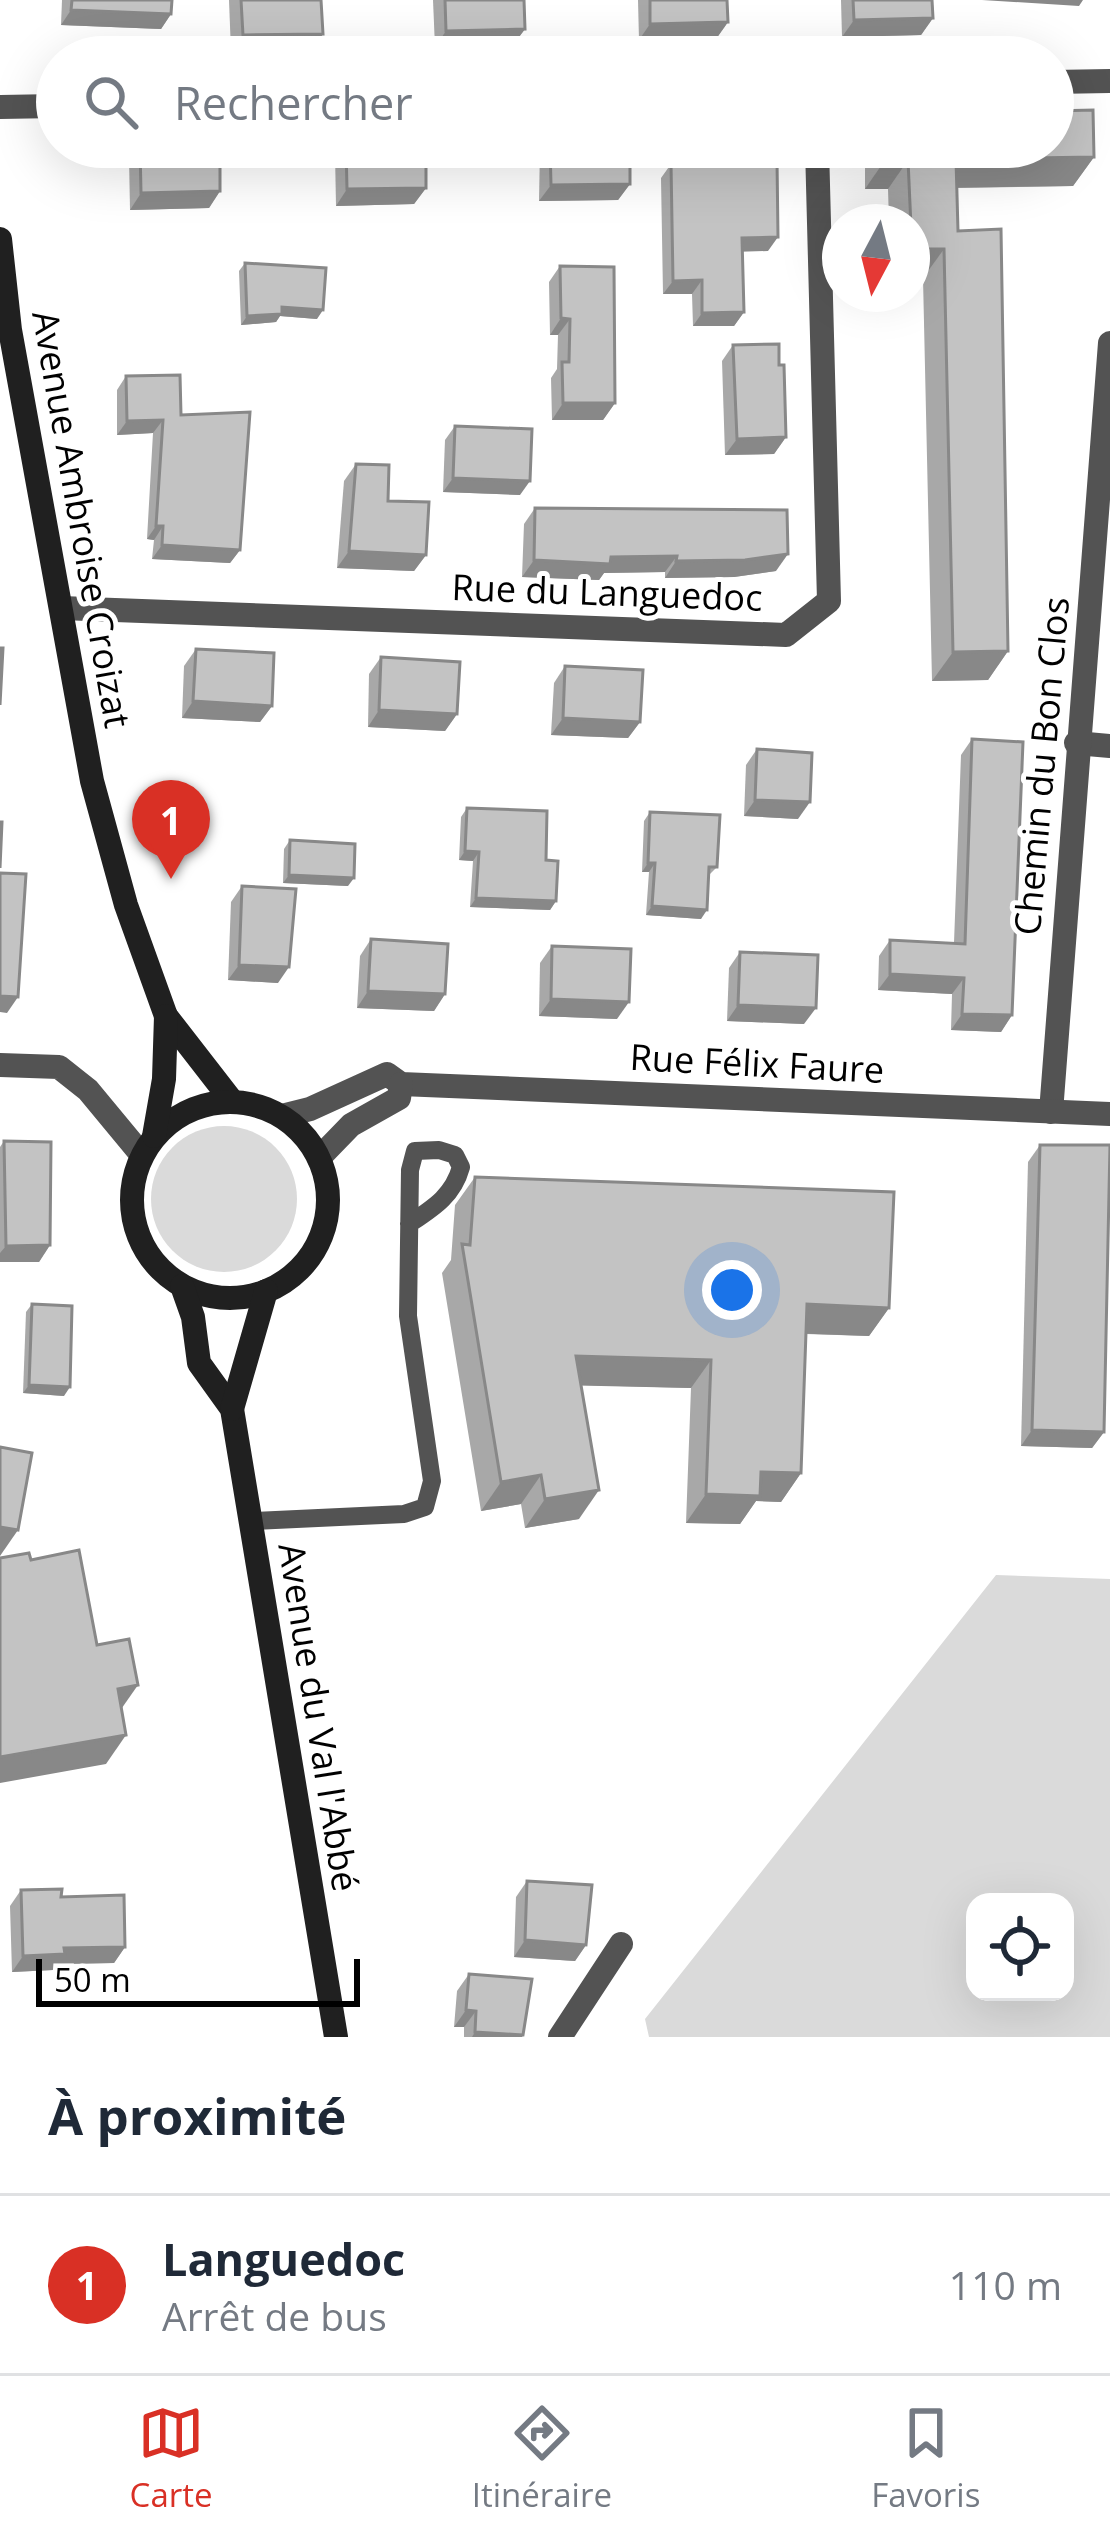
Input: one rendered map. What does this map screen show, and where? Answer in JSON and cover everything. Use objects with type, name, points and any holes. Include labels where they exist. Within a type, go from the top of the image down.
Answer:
[{"type":"main road","name":"Avenue Ambroise Croizat","points":[[0,239],[10,330],[92,782],[126,905],[166,1016],[232,1101]]},
{"type":"main road","name":"Avenue Ambroise Croizat","points":[[148,1145],[164,1079],[166,1016]]},
{"type":"main road","points":[[232,1101],[282,1116],[304,1135],[319,1158],[328,1204],[321,1236],[293,1275],[266,1291],[224,1298],[182,1286],[153,1261],[135,1227],[132,1188],[148,1145],[189,1110],[232,1101]]},
{"type":"main road","name":"Avenue du Val l'Abbé","points":[[182,1286],[193,1317],[199,1363],[232,1409],[336,2037]]},
{"type":"main road","name":"Avenue du Val l'Abbé","points":[[232,1409],[266,1291]]},
{"type":"street","points":[[1074,81],[1110,80]]},
{"type":"street","points":[[0,107],[36,106]]},
{"type":"street","name":"Rue du Languedoc","points":[[61,608],[786,635],[829,601],[818,168]]},
{"type":"street","name":"Chemin du Bon Clos","points":[[1051,1112],[1076,743],[1108,426],[1110,344]]},
{"type":"street","points":[[1076,743],[1110,746]]},
{"type":"street","points":[[0,1065],[59,1067],[148,1145]]},
{"type":"street","name":"Rue Félix Faure","points":[[282,1116],[310,1109],[387,1074],[401,1084],[1110,1114]]},
{"type":"street","points":[[319,1158],[351,1125],[399,1099],[401,1084]]},
{"type":"street","points":[[560,2037],[621,1944]]},
{"type":"lane","points":[[252,1521],[404,1514],[425,1507],[432,1481],[408,1316],[410,1224]]},
{"type":"shaded area","points":[[224,1126],[252,1131],[276,1147],[292,1171],[297,1199],[292,1227],[276,1251],[252,1267],[224,1272],[196,1267],[172,1251],[156,1227],[151,1199],[156,1171],[172,1147],[196,1131]]},
{"type":"shaded area","points":[[996,1575],[1110,1579],[1110,2037],[649,2037],[645,2019]]},
{"type":"building","points":[[72,0],[172,0],[171,14],[71,10]]},
{"type":"building","points":[[241,0],[321,0],[323,34],[243,35]]},
{"type":"building","points":[[445,0],[524,0],[525,29],[446,31]]},
{"type":"building","points":[[650,0],[727,0],[728,22],[650,24]]},
{"type":"building","points":[[853,0],[932,0],[933,18],[854,20]]},
{"type":"building","points":[[1074,110],[1093,110],[1094,157],[1074,157]]},
{"type":"building","points":[[140,168],[220,168],[220,191],[141,193]]},
{"type":"building","points":[[346,168],[426,168],[426,188],[347,189]]},
{"type":"building","points":[[551,168],[630,168],[630,184],[551,185]]},
{"type":"building","points":[[671,168],[777,168],[778,237],[742,238],[744,312],[702,313],[702,280],[673,281]]},
{"type":"building","points":[[908,168],[956,168],[958,231],[1001,229],[1008,651],[953,652],[944,249],[930,249],[930,204],[910,204]]},
{"type":"building","points":[[245,263],[326,268],[323,310],[282,307],[282,314],[247,316]]},
{"type":"building","points":[[560,266],[614,267],[615,403],[563,403],[562,362],[569,362],[570,319],[561,318]]},
{"type":"building","points":[[779,344],[786,437],[737,439],[733,345]]},
{"type":"building","points":[[180,375],[181,415],[250,412],[240,550],[162,545],[163,526],[156,526],[163,420],[127,421],[126,376]]},
{"type":"building","points":[[455,426],[532,429],[530,481],[453,478]]},
{"type":"building","points":[[356,464],[389,465],[388,501],[429,502],[426,555],[349,551]]},
{"type":"building","points":[[535,508],[787,510],[788,554],[745,560],[611,557],[610,564],[534,560]]},
{"type":"building","points":[[196,649],[274,653],[272,706],[193,701]]},
{"type":"building","points":[[381,657],[460,662],[457,714],[379,710]]},
{"type":"building","points":[[565,666],[643,670],[640,722],[563,718]]},
{"type":"building","points":[[972,739],[1023,742],[1012,1015],[962,1014],[964,978],[890,974],[890,940],[965,944]]},
{"type":"building","points":[[757,749],[812,753],[810,802],[755,800]]},
{"type":"building","points":[[467,808],[547,811],[546,860],[558,861],[556,901],[476,898],[479,852],[465,851]]},
{"type":"building","points":[[650,812],[720,815],[717,867],[709,867],[707,910],[652,906],[655,863],[648,863]]},
{"type":"building","points":[[290,840],[355,844],[354,878],[289,875]]},
{"type":"building","points":[[0,873],[26,874],[18,997],[0,996]]},
{"type":"building","points":[[242,886],[296,889],[289,967],[239,965]]},
{"type":"building","points":[[371,939],[448,944],[445,994],[368,991]]},
{"type":"building","points":[[552,946],[631,949],[629,1002],[551,999]]},
{"type":"building","points":[[740,952],[818,955],[816,1008],[738,1005]]},
{"type":"building","points":[[4,1141],[51,1142],[50,1245],[6,1246]]},
{"type":"building","points":[[1040,1145],[1110,1145],[1104,1432],[1032,1430]]},
{"type":"building","points":[[475,1177],[894,1192],[889,1308],[807,1304],[801,1473],[761,1472],[760,1496],[706,1494],[711,1360],[576,1356],[599,1490],[545,1499],[541,1475],[501,1482],[462,1244],[470,1245]]},
{"type":"building","points":[[32,1304],[72,1306],[70,1387],[29,1385]]},
{"type":"building","points":[[0,1447],[32,1453],[18,1530],[0,1527]]},
{"type":"building","points":[[79,1550],[97,1645],[129,1639],[138,1685],[118,1689],[126,1735],[0,1757],[0,1558],[29,1553],[31,1560]]},
{"type":"building","points":[[527,1881],[592,1885],[586,1945],[525,1940]]},
{"type":"building","points":[[62,1889],[61,1897],[124,1895],[125,1947],[64,1948],[65,1954],[23,1956],[21,1890]]},
{"type":"building","points":[[469,1974],[532,1979],[523,2035],[475,2032],[476,2011],[466,2010]]},
{"type":"place","name":"Languedoc","points":[[171,879]]}]
